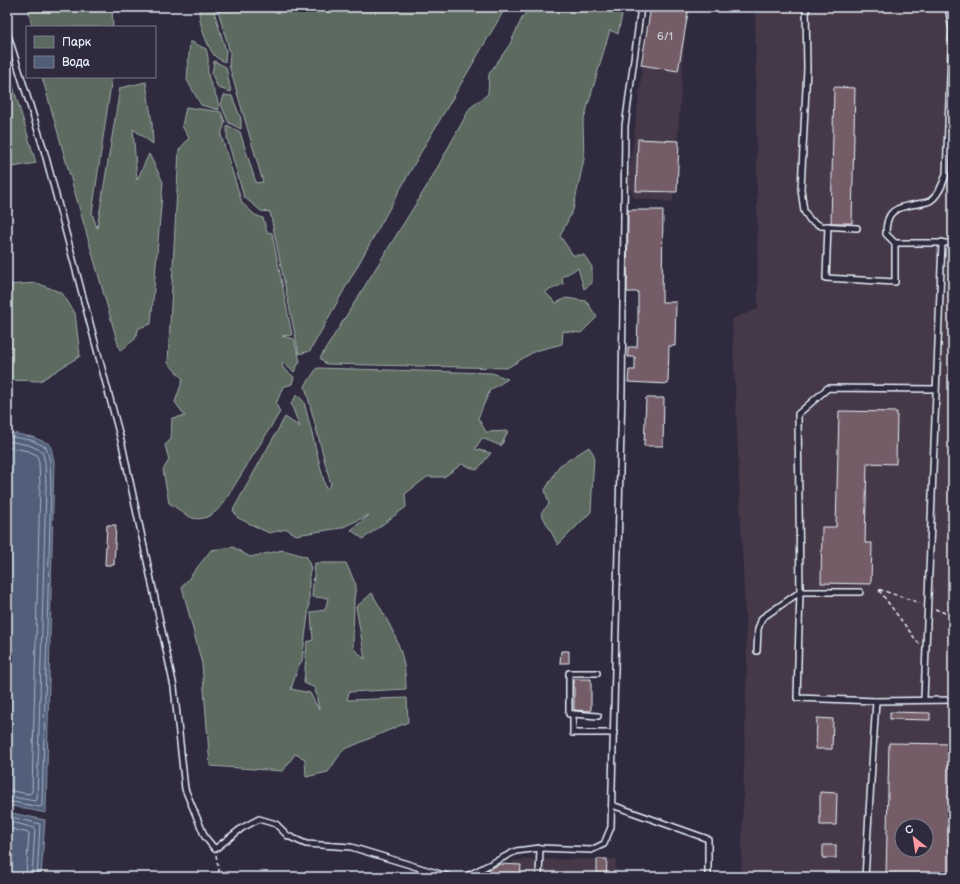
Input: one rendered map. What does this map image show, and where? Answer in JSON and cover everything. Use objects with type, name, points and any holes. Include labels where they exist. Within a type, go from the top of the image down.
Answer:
[{"type":"lane","points":[[465,877],[516,851],[540,848],[591,850],[604,844],[611,827],[622,391],[625,126],[641,7]]},
{"type":"lane","points":[[806,7],[807,68],[801,200],[804,211],[810,220],[821,226],[857,228]]},
{"type":"lane","points":[[948,7],[952,29],[946,174],[942,185],[929,202],[900,207],[890,213],[886,223],[886,234],[896,243],[953,243]]},
{"type":"lane","points":[[7,32],[44,150],[122,444],[174,686],[184,789],[205,837],[215,850],[242,828],[259,819],[276,824],[288,836],[306,844],[351,846],[450,877]]},
{"type":"lane","points":[[828,226],[826,278],[895,282],[896,243]]},
{"type":"lane","points":[[924,699],[942,242]]},
{"type":"lane","points":[[936,389],[828,388],[798,414],[800,592],[797,698],[876,701],[924,699],[953,700]]},
{"type":"lane","points":[[757,651],[758,629],[762,618],[800,592],[860,592]]},
{"type":"lane","points":[[597,673],[569,673],[568,714],[598,716]]},
{"type":"lane","points":[[865,877],[876,701]]},
{"type":"lane","points":[[573,714],[572,733],[614,733]]},
{"type":"lane","points":[[612,805],[708,839],[708,877]]},
{"type":"lane","points":[[539,877],[540,848]]},
{"type":"path","points":[[926,653],[878,589],[953,616]]},
{"type":"path","points":[[215,850],[220,877]]},
{"type":"shaded area","points":[[650,7],[687,7],[673,202],[635,198],[628,184]]},
{"type":"shaded area","points":[[755,7],[953,7],[953,877],[741,877],[747,659],[732,319],[758,309]]},
{"type":"shaded area","points":[[616,859],[615,877],[512,877],[513,860]]},
{"type":"green space","points":[[28,7],[112,7],[113,26],[32,26]]},
{"type":"green space","points":[[200,7],[213,8],[226,51],[225,62],[215,56],[208,45],[201,24],[199,12]]},
{"type":"green space","points":[[217,7],[506,7],[421,152],[310,351],[299,354],[270,212],[261,211],[244,197],[227,138],[227,125],[240,132],[256,183],[263,182],[229,65],[230,52]]},
{"type":"green space","points":[[530,7],[615,7],[623,10],[618,34],[610,30],[583,122],[584,159],[573,210],[560,236],[573,255],[584,255],[592,267],[592,283],[584,289],[578,268],[562,277],[563,284],[545,292],[556,303],[566,298],[586,301],[597,317],[581,333],[563,331],[562,344],[535,351],[507,368],[326,364],[320,358],[430,181],[470,108],[488,94],[489,74],[510,44],[522,18]]},
{"type":"green space","points":[[190,41],[206,49],[208,74],[218,100],[219,110],[201,105],[187,80]]},
{"type":"green space","points":[[214,61],[226,67],[231,92],[218,88],[212,74]]},
{"type":"green space","points":[[7,66],[36,163],[7,168]]},
{"type":"green space","points":[[42,78],[112,78],[92,213],[97,228],[120,88],[146,82],[152,123],[153,144],[133,129],[137,180],[149,154],[163,182],[151,324],[139,328],[135,339],[120,351]]},
{"type":"green space","points":[[224,95],[232,96],[241,119],[241,129],[229,123],[221,105]]},
{"type":"green space","points":[[186,107],[221,112],[225,122],[221,135],[242,203],[255,215],[263,218],[267,232],[272,233],[292,335],[282,336],[294,339],[300,361],[294,372],[282,362],[283,368],[294,377],[292,384],[283,387],[276,404],[280,412],[223,504],[213,514],[200,519],[187,516],[169,503],[163,470],[169,460],[165,445],[171,439],[172,418],[185,416],[175,402],[183,379],[168,363],[179,150],[189,138],[182,126]]},
{"type":"green space","points":[[37,283],[62,293],[75,313],[80,356],[40,381],[7,380],[7,285]]},
{"type":"green space","points":[[317,368],[492,373],[508,379],[490,390],[478,418],[486,432],[508,431],[501,446],[482,438],[475,449],[491,453],[477,470],[462,464],[444,477],[427,477],[405,494],[406,507],[363,539],[351,530],[369,515],[341,528],[296,535],[287,529],[269,533],[238,518],[233,510],[285,417],[300,427],[291,404],[297,394],[304,402],[326,489],[331,485],[305,386]]},
{"type":"green space","points":[[589,447],[594,455],[591,512],[558,545],[541,513],[549,504],[545,490],[559,466]]},
{"type":"green space","points":[[233,547],[250,557],[283,550],[307,557],[311,569],[309,575],[309,607],[302,661],[299,665],[291,689],[310,693],[319,710],[315,688],[304,683],[307,642],[313,640],[311,612],[325,610],[328,598],[312,597],[315,563],[346,563],[356,585],[354,600],[353,648],[365,659],[356,607],[372,593],[391,628],[400,650],[406,689],[349,692],[347,700],[407,698],[408,722],[343,750],[328,772],[306,777],[305,759],[295,754],[283,771],[210,766],[202,664],[182,587],[211,550]]},
{"type":"water","points":[[7,432],[32,437],[50,444],[54,461],[46,813],[7,805]]},
{"type":"water","points":[[7,812],[45,820],[41,877],[7,877]]},
{"type":"building","points":[[651,7],[689,7],[678,71],[641,65]]},
{"type":"building","points":[[834,87],[855,88],[852,223],[831,223]]},
{"type":"building","points":[[638,139],[679,141],[677,192],[636,191]]},
{"type":"building","points":[[628,210],[663,210],[662,302],[676,302],[675,346],[669,346],[668,384],[628,382],[629,370],[635,370],[635,357],[628,357],[628,347],[637,347],[638,292],[627,292]]},
{"type":"building","points":[[646,398],[664,398],[663,446],[644,446]]},
{"type":"building","points":[[839,411],[897,412],[896,464],[867,463],[865,543],[872,543],[871,584],[821,583],[822,527],[836,527]]},
{"type":"building","points":[[107,525],[116,525],[114,565],[105,565]]},
{"type":"building","points":[[561,651],[569,651],[569,663],[560,663]]},
{"type":"building","points":[[574,679],[591,679],[591,711],[574,710]]},
{"type":"building","points":[[890,712],[930,713],[930,720],[890,719]]},
{"type":"building","points":[[817,718],[833,719],[832,749],[816,749]]},
{"type":"building","points":[[889,743],[953,744],[953,877],[886,877]]},
{"type":"building","points":[[820,792],[837,793],[836,825],[820,825]]},
{"type":"building","points":[[823,845],[836,845],[836,858],[823,858]]},
{"type":"building","points":[[597,859],[607,859],[606,877],[597,877]]},
{"type":"building","points":[[500,864],[521,865],[520,877],[474,877]]}]
